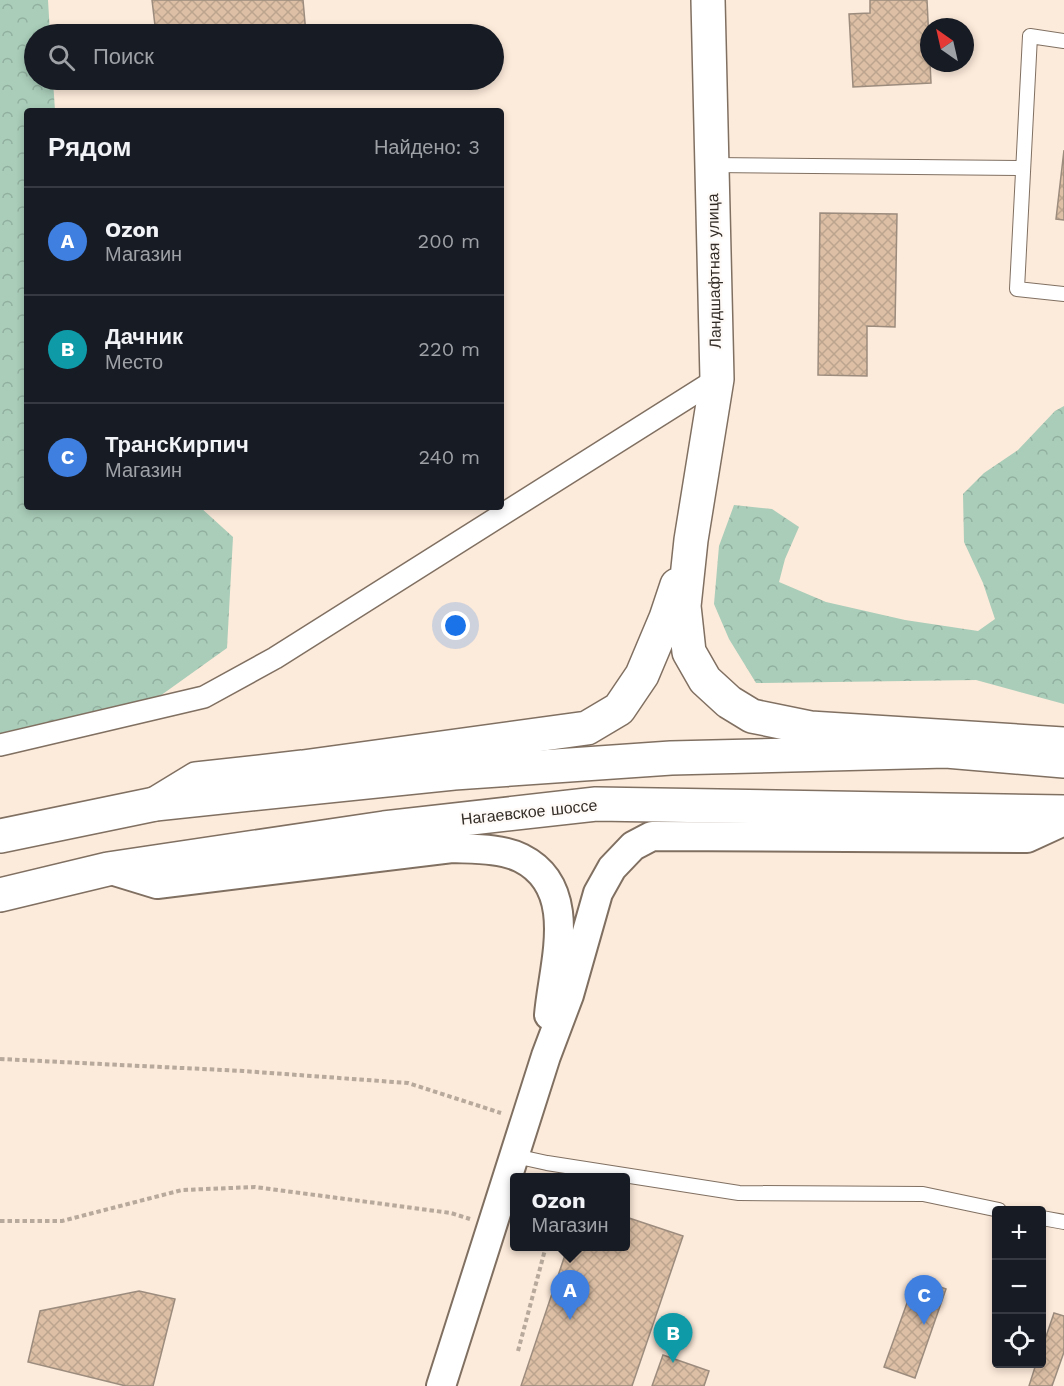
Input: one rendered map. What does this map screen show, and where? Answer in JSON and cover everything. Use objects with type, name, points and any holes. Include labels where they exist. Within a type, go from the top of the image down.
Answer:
[{"type":"main road","name":"Ландшафтная улица","points":[[691,540],[717,378],[708,0]]},
{"type":"main road","points":[[691,540],[684,606],[689,652],[705,680],[729,702],[752,716],[810,728],[1064,744]]},
{"type":"main road","points":[[155,804],[196,779],[303,767],[587,728],[619,709],[642,675],[666,618],[691,540]]},
{"type":"main road","points":[[0,836],[155,804],[454,773],[671,758],[946,752],[1064,761]]},
{"type":"main road","name":"Нагаевское шоссе","points":[[0,895],[108,869],[384,828],[596,804],[1064,812]]},
{"type":"street","points":[[0,745],[204,697],[275,658],[717,378]]},
{"type":"street","points":[[441,1386],[546,1056],[569,995],[598,893],[612,868],[633,846],[652,836],[1027,838],[1064,820]]},
{"type":"street","points":[[108,869],[157,884],[452,848],[494,851],[521,858],[543,875],[558,905],[560,939],[551,993],[546,1056]]},
{"type":"lane","points":[[1064,41],[1030,36],[1017,288],[1064,294]]},
{"type":"lane","points":[[712,165],[1023,168]]},
{"type":"lane","points":[[514,1156],[617,1173]]},
{"type":"lane","points":[[630,1175],[739,1193],[923,1194],[992,1209]]},
{"type":"lane","points":[[1046,1219],[1064,1222]]},
{"type":"path","points":[[0,1059],[243,1071],[408,1083],[508,1115],[524,1126]]},
{"type":"path","points":[[0,1221],[62,1221],[182,1190],[255,1187],[451,1213],[492,1226]]},
{"type":"path","points":[[518,1351],[545,1251]]},
{"type":"green space","points":[[0,0],[48,0],[49,24],[24,24],[24,90],[54,90],[55,108],[24,108],[24,510],[203,510],[233,537],[227,648],[153,701],[0,749]]},
{"type":"green space","points":[[1064,406],[1064,704],[976,680],[756,683],[729,639],[714,604],[719,546],[734,505],[772,509],[799,527],[785,559],[779,582],[826,602],[905,620],[978,631],[995,619],[983,583],[964,542],[963,494],[984,473],[1018,450],[1055,411]]},
{"type":"building","points":[[152,0],[303,0],[305,24],[155,24]]},
{"type":"building","points":[[870,0],[927,0],[928,18],[920,18],[920,72],[930,72],[931,83],[853,87],[849,14],[870,13]]},
{"type":"building","points":[[1064,150],[1064,220],[1056,219]]},
{"type":"building","points":[[820,213],[897,214],[895,327],[867,326],[867,376],[818,375]]},
{"type":"building","points":[[630,1218],[683,1236],[632,1386],[521,1386],[566,1251],[630,1251]]},
{"type":"building","points":[[916,1278],[946,1289],[915,1378],[884,1367]]},
{"type":"building","points":[[139,1291],[175,1299],[153,1386],[126,1386],[28,1362],[40,1311]]},
{"type":"building","points":[[1054,1313],[1064,1316],[1064,1352],[1052,1386],[1029,1386],[1035,1368],[1046,1368],[1046,1336]]},
{"type":"building","points":[[663,1355],[709,1371],[704,1386],[652,1386]]},
{"type":"place","name":"Ozon","points":[[570,1320]]},
{"type":"place","name":"ТрансКирпич","points":[[924,1325]]},
{"type":"place","name":"Дачник","points":[[673,1363]]}]
